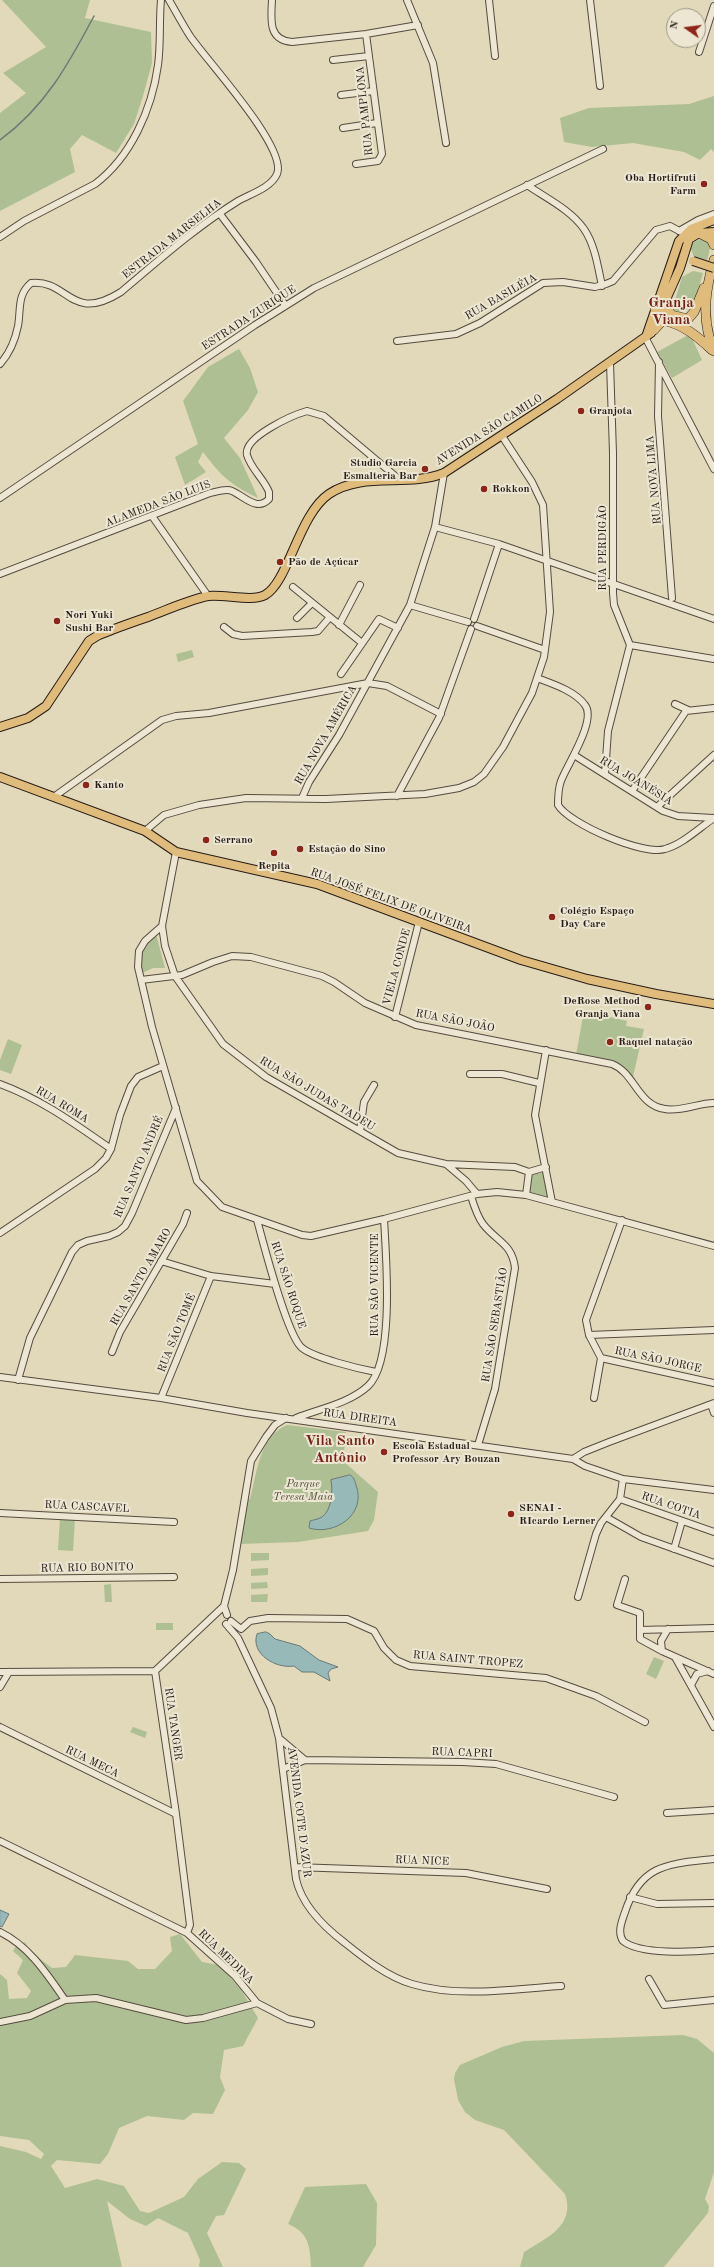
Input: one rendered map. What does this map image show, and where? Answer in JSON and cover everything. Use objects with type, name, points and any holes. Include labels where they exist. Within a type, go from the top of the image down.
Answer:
[{"type":"highway","points":[[699,233],[712,239],[714,245]]},
{"type":"highway","points":[[665,302],[671,315],[688,319],[694,312],[708,280],[714,260]]},
{"type":"highway","points":[[708,280],[705,316],[706,328],[714,351]]},
{"type":"highway","points":[[654,330],[659,315],[688,329],[714,351]]},
{"type":"main road","points":[[659,315],[666,274],[682,232],[714,220]]},
{"type":"main road","points":[[689,260],[685,246],[689,239],[699,233],[714,232]]},
{"type":"main road","points":[[666,274],[675,263],[689,260],[714,268]]},
{"type":"main road","points":[[645,337],[659,315],[680,268],[689,260]]},
{"type":"main road","name":"AVENIDA SÃO CAMILO","points":[[0,727],[28,718],[46,706],[91,638],[208,596],[254,597],[267,594],[278,581],[309,518],[325,497],[335,490],[357,483],[381,480],[419,480],[444,472],[502,436],[610,363],[654,330]]},
{"type":"main road","name":"RUA JOSÉ FELIX DE OLIVEIRA","points":[[0,777],[55,796],[145,831],[176,852],[317,884],[520,960],[656,994],[714,1004]]},
{"type":"street","points":[[0,237],[24,221],[99,181],[133,142],[151,95],[158,66],[161,0]]},
{"type":"street","name":"ESTRADA MARSELHA","points":[[0,364],[9,353],[14,339],[22,293],[31,283],[48,285],[79,303],[97,304],[108,300],[205,223],[271,182],[278,174],[278,162],[270,141],[213,63],[191,37],[169,0]]},
{"type":"street","points":[[272,0],[272,27],[278,38],[283,41],[292,42],[366,34],[418,25]]},
{"type":"street","points":[[406,0],[433,63],[446,143]]},
{"type":"street","points":[[489,0],[495,56]]},
{"type":"street","points":[[590,0],[600,86]]},
{"type":"street","points":[[699,52],[714,6]]},
{"type":"street","name":"RUA PAMPLONA","points":[[356,164],[378,161],[382,157],[366,34]]},
{"type":"street","points":[[333,60],[369,56]]},
{"type":"street","points":[[341,95],[373,91]]},
{"type":"street","points":[[343,128],[377,123]]},
{"type":"street","name":"ESTRADA ZURIQUE","points":[[0,498],[285,305],[314,288],[603,149]]},
{"type":"street","points":[[527,185],[577,220],[584,229],[591,245],[602,286],[613,281],[656,230],[667,226],[682,232],[687,225],[714,214]]},
{"type":"street","points":[[220,214],[256,262],[285,305]]},
{"type":"street","name":"RUA BASILÉIA","points":[[397,341],[456,334],[480,323],[543,283],[555,282],[595,287],[602,286]]},
{"type":"street","points":[[645,337],[714,469]]},
{"type":"street","name":"RUA NOVA LIMA","points":[[659,362],[658,416],[672,598]]},
{"type":"street","name":"RUA PERDIGÃO","points":[[610,363],[613,453],[612,583],[614,605],[630,645]]},
{"type":"street","name":"ALAMEDA SÃO LUIS","points":[[0,574],[210,493],[222,490],[233,491],[257,504],[268,501],[270,497],[268,489],[250,462],[248,449],[252,441],[259,434],[307,411],[324,416],[400,480]]},
{"type":"street","name":"RUA NOVA AMÉRICA","points":[[444,472],[435,527],[410,605],[339,735],[315,771],[302,798],[326,799],[397,796],[425,794],[459,788],[474,782],[484,774],[503,747],[532,694],[545,650],[550,612],[542,505],[539,495],[502,436]]},
{"type":"street","points":[[152,516],[208,596]]},
{"type":"street","points":[[435,527],[498,544],[714,619]]},
{"type":"street","points":[[410,605],[468,622],[474,619],[498,544]]},
{"type":"street","points":[[339,625],[360,584]]},
{"type":"street","points":[[293,587],[362,643]]},
{"type":"street","points":[[297,618],[312,602]]},
{"type":"street","points":[[224,627],[233,634],[242,636],[312,632],[318,631],[330,617]]},
{"type":"street","points":[[341,674],[379,619],[398,628]]},
{"type":"street","points":[[474,619],[478,626],[545,650]]},
{"type":"street","points":[[397,796],[441,714],[471,629],[468,622]]},
{"type":"street","points":[[471,629],[478,626]]},
{"type":"street","points":[[605,774],[608,731],[630,645],[714,659]]},
{"type":"street","points":[[537,678],[558,686],[581,700],[587,708],[588,714],[583,734],[560,783],[558,797],[560,808],[576,821],[622,843],[642,850],[666,849],[686,838],[714,818]]},
{"type":"street","points":[[55,796],[162,720],[176,716],[209,714],[368,683],[387,686],[441,714]]},
{"type":"street","points":[[675,704],[688,710],[714,708]]},
{"type":"street","points":[[632,791],[688,710]]},
{"type":"street","name":"RUA JOANÉSIA","points":[[574,755],[657,807],[678,816],[714,818]]},
{"type":"street","points":[[657,807],[714,755]]},
{"type":"street","points":[[145,831],[164,815],[193,806],[246,798],[302,798]]},
{"type":"street","name":"RUA SÃO JUDAS TADEU","points":[[176,852],[162,926],[167,954],[175,976],[223,1044],[266,1077],[398,1153],[446,1164],[515,1167],[529,1172]]},
{"type":"street","name":"VIELA CONDE","points":[[395,1017],[420,922]]},
{"type":"street","points":[[162,926],[145,941],[139,951],[138,967],[163,1066],[197,1181],[222,1207],[302,1235],[311,1236],[384,1219],[474,1195],[497,1192],[526,1195],[714,1246]]},
{"type":"street","name":"RUA SÃO JOÃO","points":[[141,980],[187,974],[221,959],[232,956],[251,957],[322,976],[334,982],[365,1003],[416,1025],[546,1050],[617,1066],[627,1074],[645,1100],[657,1108],[673,1110],[714,1103]]},
{"type":"street","points":[[546,1050],[539,1083],[535,1115],[552,1202]]},
{"type":"street","points":[[0,1233],[95,1169],[106,1158],[111,1149],[120,1115],[131,1086],[138,1077],[163,1066]]},
{"type":"street","points":[[470,1074],[502,1074],[539,1083]]},
{"type":"street","name":"RUA ROMA","points":[[0,1084],[37,1100],[61,1114],[111,1149]]},
{"type":"street","points":[[360,1131],[360,1118],[364,1102],[374,1085]]},
{"type":"street","name":"RUA SANTO ANDRÉ","points":[[18,1380],[30,1338],[66,1260],[78,1245],[109,1236],[125,1226],[132,1213],[176,1108]]},
{"type":"street","points":[[351,1125],[360,1118]]},
{"type":"street","name":"RUA SÃO JUDAS TADEU","points":[[446,1164],[466,1181],[474,1195]]},
{"type":"street","points":[[526,1195],[529,1172],[546,1167]]},
{"type":"street","name":"RUA SÃO SEBASTIÃO","points":[[474,1195],[475,1209],[484,1225],[507,1246],[513,1255],[515,1268],[495,1389],[478,1445]]},
{"type":"street","name":"RUA SANTO AMARO","points":[[112,1352],[120,1332],[183,1224],[186,1213]]},
{"type":"street","name":"RUA SÃO VICENTE","points":[[295,1419],[350,1398],[369,1386],[382,1359],[386,1316],[384,1219]]},
{"type":"street","name":"RUA SÃO ROQUE","points":[[257,1220],[275,1284],[290,1326],[301,1347],[323,1357],[376,1372]]},
{"type":"street","name":"RUA SÃO JORGE","points":[[622,1220],[586,1320],[589,1335],[601,1358],[714,1383]]},
{"type":"street","points":[[162,1261],[211,1276],[275,1284]]},
{"type":"street","name":"RUA SÃO TOMÉ","points":[[161,1398],[211,1276]]},
{"type":"street","points":[[589,1335],[714,1330]]},
{"type":"street","points":[[594,1398],[601,1358]]},
{"type":"street","name":"RUA DIREITA","points":[[0,1377],[161,1398],[286,1418],[572,1459],[585,1466],[623,1479],[714,1490]]},
{"type":"street","points":[[572,1459],[584,1452],[712,1404],[714,1413]]},
{"type":"street","points":[[227,1620],[224,1606],[233,1570],[252,1461],[271,1431],[286,1418]]},
{"type":"street","points":[[578,1597],[596,1534],[606,1517],[620,1499],[623,1479]]},
{"type":"street","name":"RUA COTIA","points":[[620,1499],[714,1532]]},
{"type":"street","name":"RUA CASCAVEL","points":[[0,1513],[174,1522]]},
{"type":"street","points":[[606,1517],[641,1537],[714,1563]]},
{"type":"street","points":[[674,1549],[682,1521]]},
{"type":"street","name":"RUA RIO BONITO","points":[[0,1579],[174,1577]]},
{"type":"street","points":[[625,1579],[617,1605],[640,1613],[640,1640],[675,1657],[711,1671],[714,1674]]},
{"type":"street","points":[[0,1672],[155,1671],[224,1606]]},
{"type":"street","name":"AVENIDA COTE D'AZUR","points":[[218,1612],[227,1620],[238,1638],[271,1708],[279,1738],[295,1867],[302,1897],[314,1914],[334,1935],[375,1965],[411,1984],[440,1990],[474,1991],[561,1986]]},
{"type":"street","name":"RUA SAINT TROPEZ","points":[[227,1620],[241,1629],[250,1621],[268,1618],[347,1619],[374,1631],[384,1648],[396,1660],[410,1666],[546,1678],[596,1696],[645,1722]]},
{"type":"street","points":[[640,1630],[714,1628]]},
{"type":"street","points":[[662,1651],[661,1641],[668,1629]]},
{"type":"street","points":[[675,1657],[713,1725]]},
{"type":"street","name":"RUA TANGER","points":[[155,1671],[176,1814],[190,1925],[187,1933]]},
{"type":"street","points":[[691,1685],[694,1676],[711,1671]]},
{"type":"street","points":[[0,1686],[9,1672]]},
{"type":"street","name":"RUA MECA","points":[[0,1727],[176,1814]]},
{"type":"street","points":[[279,1738],[305,1760],[283,1769]]},
{"type":"street","name":"RUA CAPRI","points":[[305,1760],[496,1764],[614,1797]]},
{"type":"street","points":[[667,1813],[714,1810]]},
{"type":"street","name":"RUA MEDINA","points":[[0,1841],[187,1933],[235,1976],[257,2003]]},
{"type":"street","points":[[714,1859],[661,1867],[650,1873],[630,1897],[620,1932],[621,1938],[627,1944],[666,1951],[714,1950]]},
{"type":"street","name":"RUA NICE","points":[[295,1867],[466,1874],[547,1889]]},
{"type":"street","points":[[630,1897],[657,1904],[714,1903]]},
{"type":"street","points":[[0,1932],[18,1943],[42,1967],[65,2000]]},
{"type":"street","points":[[649,1979],[665,2005],[714,2000]]},
{"type":"street","points":[[0,2022],[30,2016],[65,2000],[96,1998],[186,2020],[203,2018],[257,2003],[288,2019],[311,2024]]},
{"type":"green space","points":[[2,0],[90,0],[85,18],[151,32],[152,63],[134,124],[116,153],[82,135],[70,149],[75,172],[0,211],[0,113],[26,93],[3,73],[46,47]]},
{"type":"green space","points":[[714,96],[714,152],[711,149],[700,160],[684,152],[633,143],[592,147],[564,142],[560,118],[589,108],[689,104]]},
{"type":"green space","points":[[702,238],[707,240],[710,248],[707,261],[694,257],[691,249],[691,244]]},
{"type":"green space","points":[[693,271],[703,273],[698,292],[689,308],[685,312],[679,314],[672,310],[682,277]]},
{"type":"green space","points":[[690,334],[702,360],[672,378],[657,352]]},
{"type":"green space","points":[[239,349],[250,368],[258,392],[248,410],[224,438],[240,458],[258,498],[233,484],[221,474],[203,452],[198,462],[206,472],[185,485],[175,457],[198,444],[183,401],[208,367]]},
{"type":"green space","points":[[192,650],[194,657],[178,662],[176,654]]},
{"type":"green space","points":[[156,934],[165,968],[153,968],[142,973],[142,951],[147,943]]},
{"type":"green space","name":"Raquel natação","points":[[584,1011],[627,1021],[626,1026],[644,1029],[632,1081],[623,1069],[576,1055]]},
{"type":"green space","points":[[8,1039],[22,1045],[11,1074],[0,1070],[0,1060]]},
{"type":"green space","points":[[544,1173],[551,1199],[529,1194],[529,1174]]},
{"type":"green space","name":"Parque Teresa Maia","points":[[287,1425],[346,1432],[343,1461],[378,1492],[374,1520],[368,1531],[298,1542],[239,1544],[246,1501],[250,1499],[257,1467],[265,1447],[270,1438]]},
{"type":"green space","points":[[60,1517],[75,1518],[73,1551],[58,1550]]},
{"type":"green space","points":[[251,1553],[269,1553],[269,1560],[251,1561]]},
{"type":"green space","points":[[268,1568],[268,1575],[251,1576],[251,1569]]},
{"type":"green space","points":[[267,1582],[268,1588],[251,1589],[251,1583]]},
{"type":"green space","points":[[111,1584],[112,1602],[105,1602],[104,1585]]},
{"type":"green space","points":[[268,1594],[267,1602],[251,1602],[251,1595]]},
{"type":"green space","points":[[156,1623],[173,1623],[173,1630],[156,1630]]},
{"type":"green space","points":[[654,1657],[664,1661],[656,1679],[646,1674]]},
{"type":"green space","points":[[133,1727],[147,1732],[145,1738],[130,1732]]},
{"type":"green space","points":[[180,1934],[202,1962],[219,1965],[240,1988],[258,2018],[243,2046],[224,2050],[220,2077],[225,2090],[213,2114],[193,2113],[184,2120],[147,2116],[119,2128],[108,2154],[100,2164],[57,2160],[51,2166],[65,2188],[97,2179],[124,2186],[140,2211],[149,2213],[184,2197],[198,2179],[222,2162],[239,2163],[246,2169],[224,2215],[216,2216],[207,2233],[223,2267],[199,2267],[200,2260],[188,2233],[158,2218],[146,2226],[130,2219],[107,2201],[122,2267],[0,2267],[0,2146],[26,2152],[41,2159],[44,2154],[29,2140],[0,2136],[0,1974],[7,1980],[9,1999],[27,1998],[31,1991],[17,1973],[23,1960],[13,1951],[16,1946],[25,1942],[31,1952],[52,1968],[66,1967],[75,1955],[128,1961],[138,1969],[155,1969],[172,1951],[170,1937]]},
{"type":"green space","points":[[683,2035],[697,2039],[714,2053],[714,2172],[705,2199],[709,2206],[708,2213],[664,2267],[520,2267],[524,2252],[550,2236],[563,2223],[567,2205],[565,2194],[504,2130],[475,2120],[465,2112],[458,2100],[454,2079],[455,2073],[460,2065],[502,2047],[524,2041]]},
{"type":"green space","points":[[366,2184],[377,2203],[376,2245],[363,2267],[311,2267],[307,2241],[300,2232],[288,2224],[305,2187]]},
{"type":"water","points":[[350,1475],[355,1481],[358,1496],[357,1505],[353,1513],[338,1526],[319,1530],[309,1528],[310,1521],[322,1517],[328,1510],[332,1494],[331,1480]]},
{"type":"water","points":[[266,1632],[275,1639],[300,1646],[319,1660],[338,1667],[331,1669],[328,1673],[330,1681],[314,1672],[302,1672],[294,1666],[280,1665],[266,1659],[257,1648],[256,1641],[257,1634]]},
{"type":"water","points":[[0,1910],[9,1914],[2,1927],[0,1926]]},
{"type":"waterway","points":[[0,140],[30,114],[43,99],[65,68],[94,16]]},
{"type":"place","name":"Oba Hortifruti Farm","points":[[704,184]]},
{"type":"place","name":"Granjota","points":[[581,411]]},
{"type":"place","name":"Studio Garcia Esmalteria Bar","points":[[425,469]]},
{"type":"place","name":"Rokkon","points":[[484,489]]},
{"type":"place","name":"Pão de Açúcar","points":[[280,562]]},
{"type":"place","name":"Nori Yuki Sushi Bar","points":[[57,621]]},
{"type":"place","name":"Kanto","points":[[86,785]]},
{"type":"place","name":"Serrano","points":[[206,840]]},
{"type":"place","name":"Estação do Sino","points":[[300,849]]},
{"type":"place","name":"Repita","points":[[274,853]]},
{"type":"place","name":"Colégio Espaço Day Care","points":[[552,917]]},
{"type":"place","name":"DeRose Method Granja Viana","points":[[648,1007]]},
{"type":"place","name":"Raquel natação","points":[[610,1042]]},
{"type":"place","name":"Escola Estadual Professor Ary Bouzan","points":[[384,1452]]},
{"type":"place","name":"SENAI - RIcardo Lerner","points":[[511,1514]]},
{"type":"district","name":"Granja Viana","points":[[671,312]]},
{"type":"district","name":"Vila Santo Antônio","points":[[340,1450]]}]
